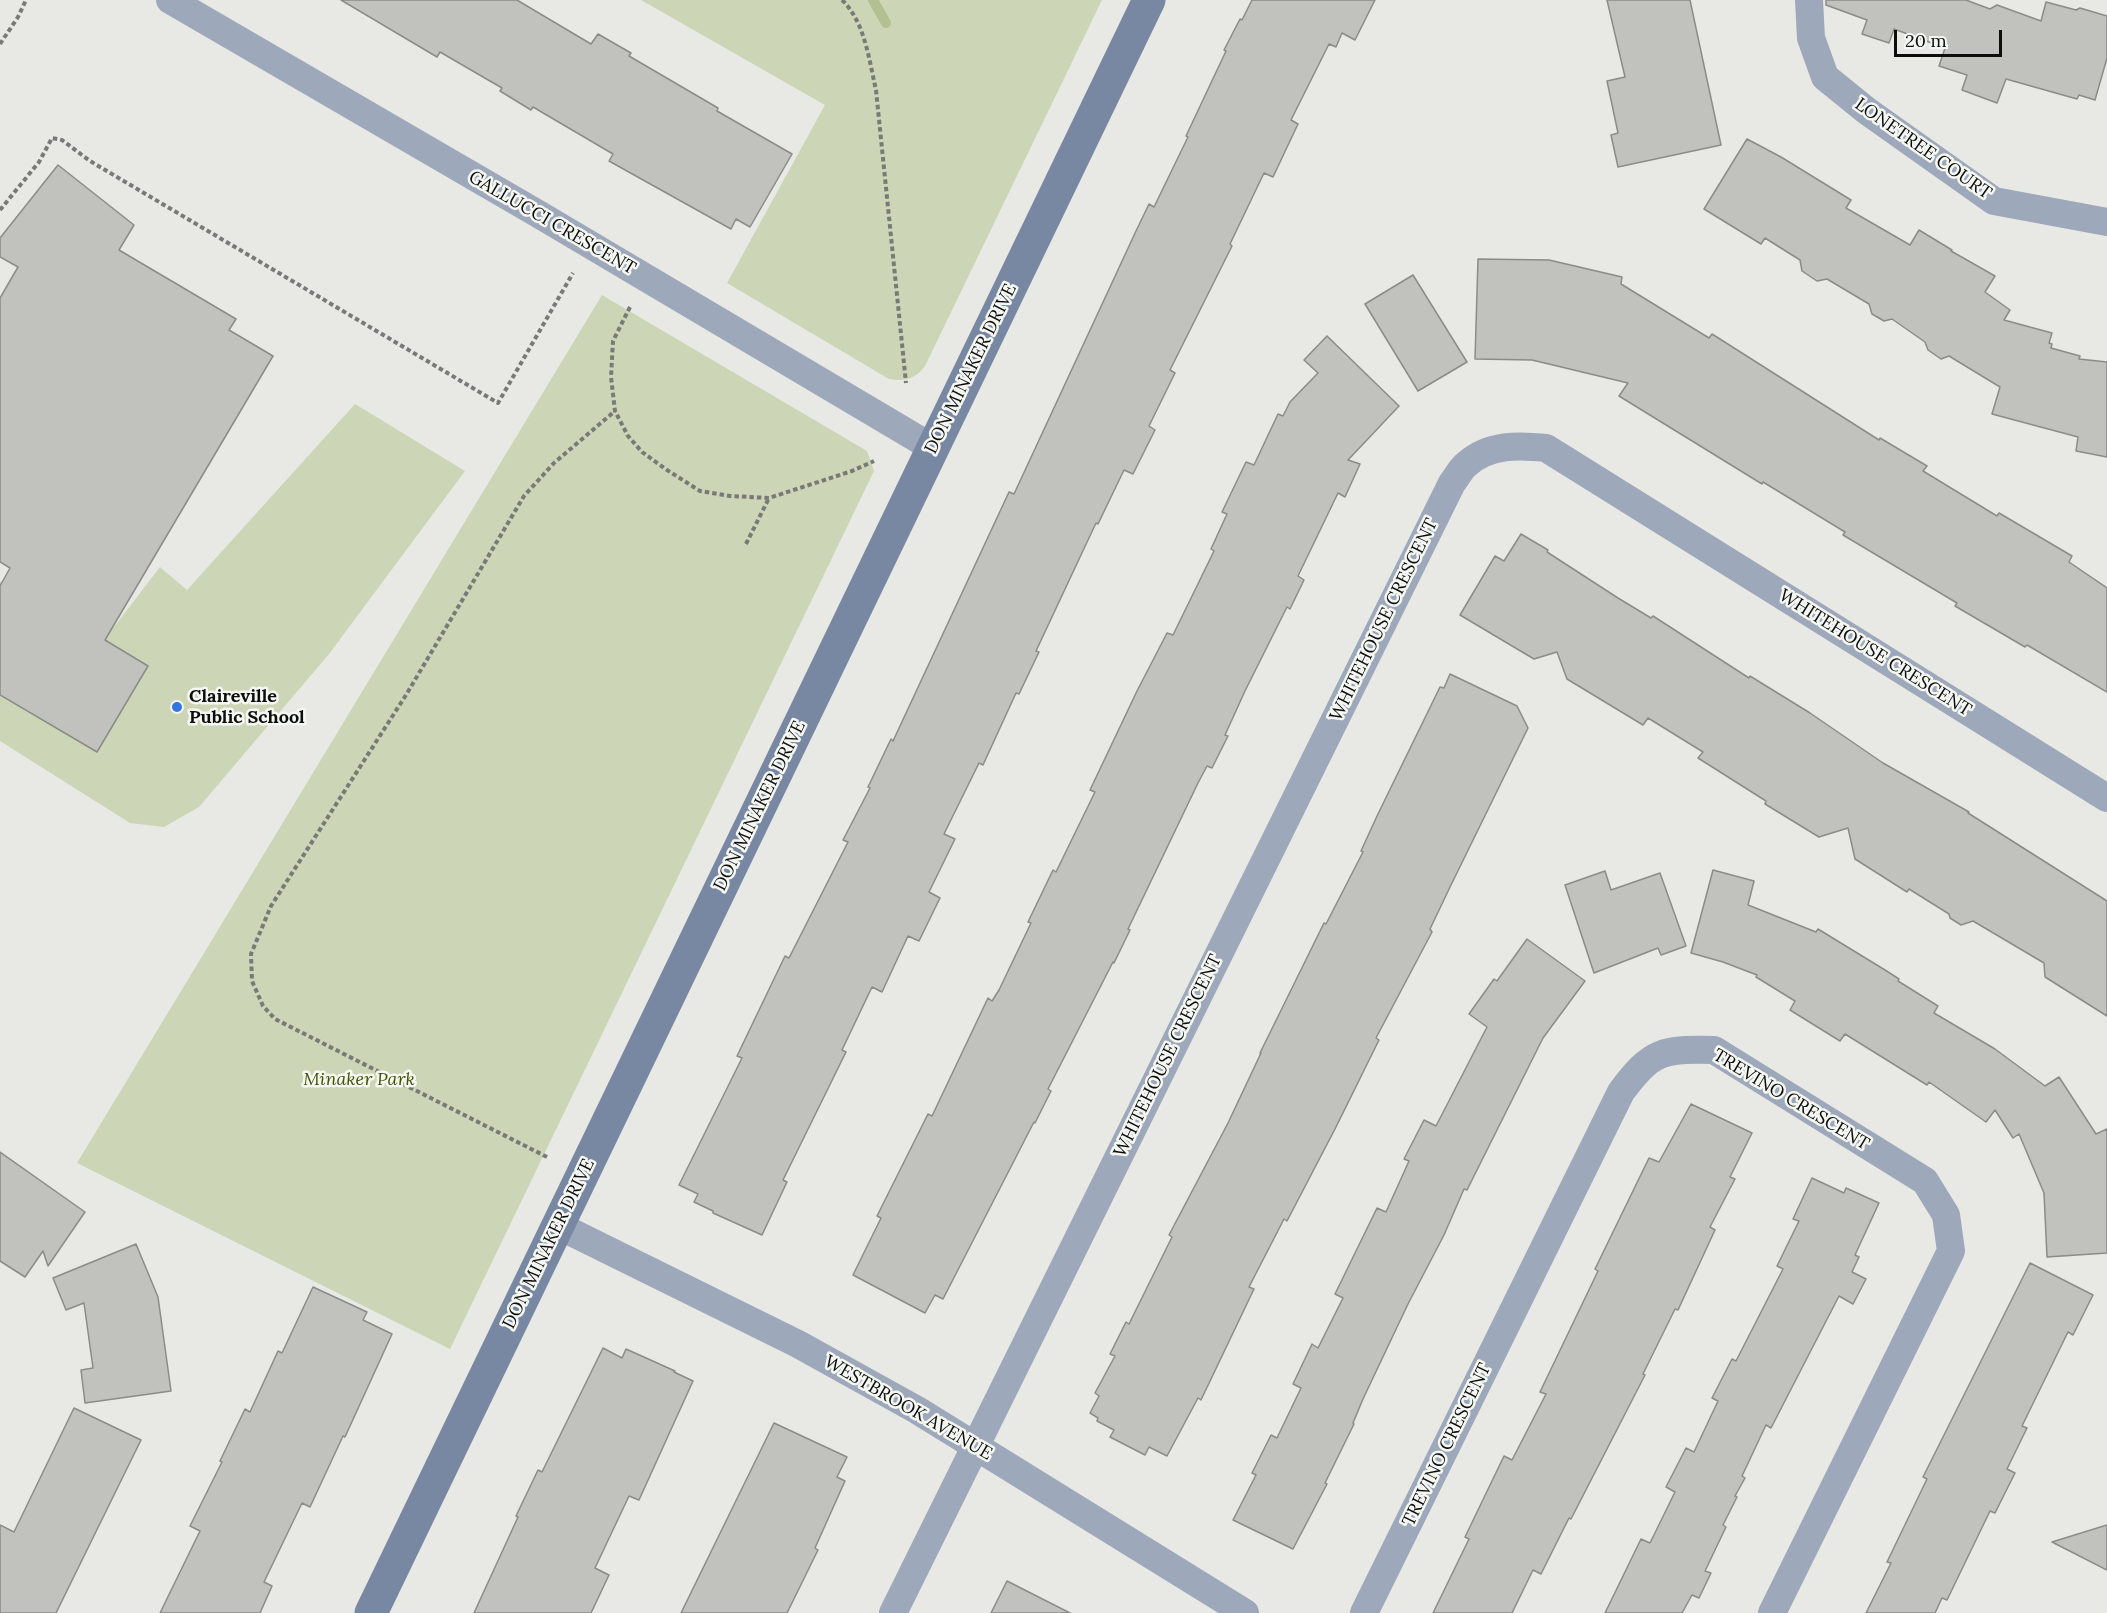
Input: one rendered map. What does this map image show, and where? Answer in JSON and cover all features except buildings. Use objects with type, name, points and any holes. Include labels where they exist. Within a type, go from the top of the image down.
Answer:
[{"type":"street","name":"GALLUCCI CRESCENT","points":[[170,0],[540,215],[933,448]]},
{"type":"street","name":"DON MINAKER DRIVE","points":[[371,1613],[1149,0]]},
{"type":"street","name":"LONETREE COURT","points":[[1809,0],[1811,38],[1825,77],[1867,111],[1994,201],[2107,222]]},
{"type":"street","name":"WHITEHOUSE CRESCENT","points":[[892,1613],[1452,483],[1467,464],[1491,450],[1518,445],[1546,448],[2107,798]]},
{"type":"street","name":"TREVINO CRESCENT","points":[[1365,1613],[1621,1092],[1636,1071],[1658,1054],[1683,1050],[1714,1050],[1925,1181],[1946,1215],[1951,1251],[1772,1613]]},
{"type":"street","name":"WESTBROOK AVENUE","points":[[559,1226],[798,1344],[917,1410],[1245,1613]]},
{"type":"path","points":[[0,44],[26,0]]},
{"type":"path","points":[[842,0],[850,7],[866,45],[876,90],[906,383]]},
{"type":"path","points":[[0,210],[39,162],[52,138],[62,140],[90,161],[498,403],[573,273]]},
{"type":"path","points":[[630,306],[613,341],[612,377],[615,411],[628,436],[642,452],[700,490],[730,496],[769,498],[852,471],[874,461]]},
{"type":"path","points":[[547,1157],[275,1019],[263,1006],[252,981],[251,954],[271,906],[406,694],[524,496],[555,464],[615,411]]},
{"type":"path","points":[[746,544],[769,498]]},
{"type":"green space","points":[[641,0],[1102,0],[925,366],[913,377],[905,380],[889,379],[727,283],[825,105]]},
{"type":"green space","name":"Minaker Park","points":[[602,295],[867,451],[874,471],[450,1349],[77,1163]]},
{"type":"green space","points":[[355,404],[465,471],[329,654],[199,807],[164,827],[130,823],[0,741],[0,581],[97,649],[160,567],[187,590]]},
{"type":"waterway","points":[[873,0],[886,23]]},
{"type":"place","name":"Claireville Public School","points":[[177,707]]}]
